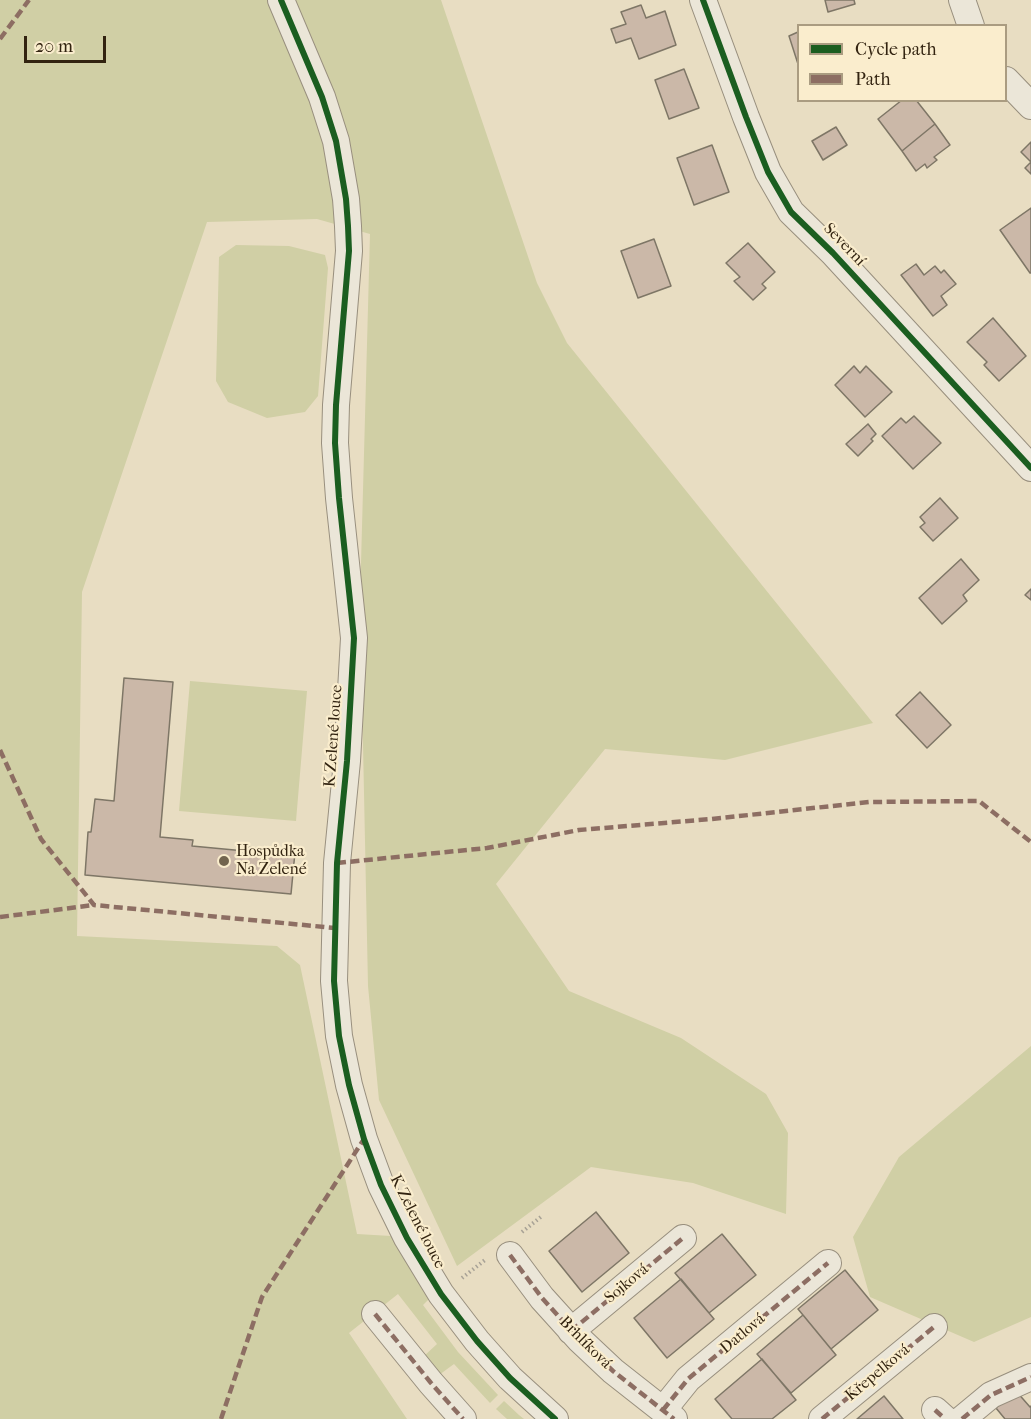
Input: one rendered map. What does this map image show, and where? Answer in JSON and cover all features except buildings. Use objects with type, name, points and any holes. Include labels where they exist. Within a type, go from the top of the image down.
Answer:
[{"type":"street","name":"K Zelené louce","points":[[281,0],[321,97],[336,141],[348,226],[349,251],[336,405],[336,443],[338,490],[354,638],[347,762],[337,863],[333,981],[339,1036],[364,1139],[381,1185],[407,1238],[441,1294],[477,1341],[510,1378],[555,1419]]},
{"type":"street","name":"Severní","points":[[703,0],[768,172],[791,212],[833,253],[1031,468]]},
{"type":"street","points":[[962,0],[970,24]]},
{"type":"street","points":[[1007,82],[1031,106]]},
{"type":"street","name":"Sojková","points":[[571,1331],[682,1238]]},
{"type":"street","name":"Brhlíková","points":[[510,1255],[542,1298],[571,1331],[613,1371],[668,1414]]},
{"type":"street","name":"Datlová","points":[[668,1414],[688,1378],[828,1263]]},
{"type":"street","points":[[375,1314],[430,1383],[463,1419]]},
{"type":"street","name":"Křepelková","points":[[822,1419],[934,1327]]},
{"type":"street","points":[[962,1419],[991,1395],[1031,1377]]},
{"type":"green space","points":[[0,0],[441,0],[537,283],[567,343],[873,723],[725,760],[605,749],[496,884],[569,991],[681,1038],[766,1094],[788,1133],[786,1214],[693,1183],[591,1167],[457,1266],[379,1100],[368,986],[360,600],[370,234],[317,219],[207,222],[82,592],[77,936],[277,946],[300,965],[357,1234],[391,1236],[429,1299],[423,1305],[458,1352],[498,1395],[490,1403],[454,1364],[439,1375],[424,1356],[437,1344],[398,1294],[349,1333],[407,1419],[0,1419]]},
{"type":"green space","points":[[236,245],[289,246],[325,255],[328,268],[318,396],[305,412],[267,418],[228,402],[216,381],[219,257]]},
{"type":"green space","points":[[190,681],[307,691],[296,821],[179,811]]},
{"type":"green space","points":[[1031,1046],[1031,1317],[974,1342],[870,1297],[853,1237],[899,1157]]},
{"type":"green space","points":[[504,1401],[524,1419],[507,1419],[496,1409]]},
{"type":"marked path","points":[[0,39],[29,0]]},
{"type":"marked path","points":[[0,750],[41,839],[94,905],[335,928]]},
{"type":"marked path","points":[[337,863],[487,848],[579,830],[712,819],[869,802],[979,801],[1031,842]]},
{"type":"marked path","points":[[0,917],[94,905]]},
{"type":"marked path","points":[[221,1419],[262,1297],[364,1139]]},
{"type":"marked path","points":[[571,1331],[683,1238]]},
{"type":"marked path","points":[[510,1255],[542,1298],[580,1340],[613,1371],[674,1419]]},
{"type":"marked path","points":[[663,1410],[688,1379],[828,1263]]},
{"type":"marked path","points":[[375,1314],[463,1419]]},
{"type":"marked path","points":[[822,1419],[934,1327]]},
{"type":"marked path","points":[[962,1419],[991,1395],[1031,1377]]},
{"type":"marked path","points":[[935,1410],[945,1419]]},
{"type":"cycle path","points":[[281,0],[322,97],[336,141],[348,226],[349,251],[335,443],[354,638],[347,761],[337,863],[334,981],[339,1036],[349,1085],[364,1139],[381,1185],[407,1238],[441,1294],[477,1341],[510,1378],[555,1419]]},
{"type":"cycle path","points":[[703,0],[768,172],[791,212],[833,253],[1031,468]]},
{"type":"place","name":"Hospůdka Na Zelené","points":[[224,861]]}]
